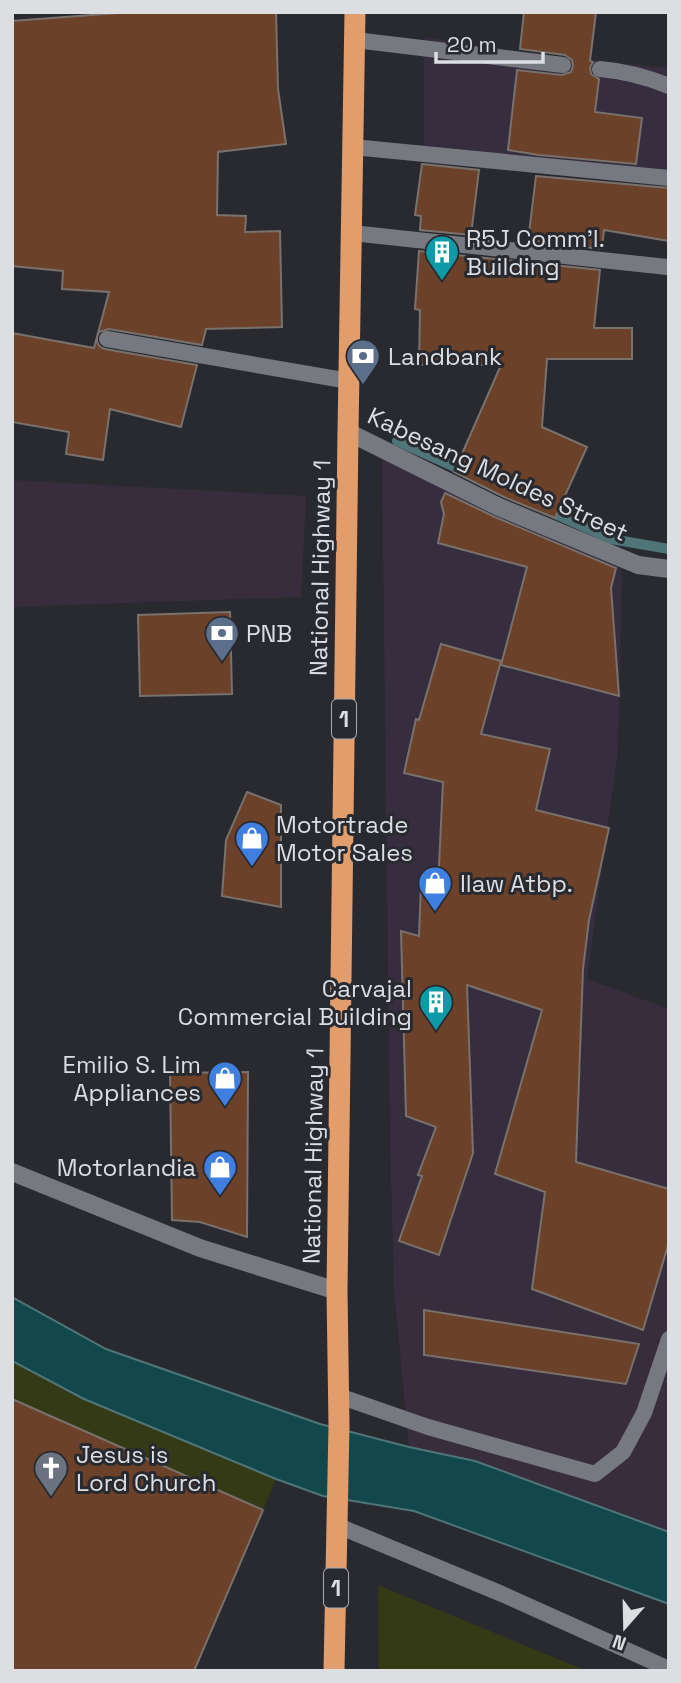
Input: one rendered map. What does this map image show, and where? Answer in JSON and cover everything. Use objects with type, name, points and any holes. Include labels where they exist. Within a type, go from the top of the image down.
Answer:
[{"type":"highway","name":"National Highway 1","points":[[334,1671],[355,12]]},
{"type":"street","name":"Kabesang Moldes Street","points":[[348,432],[499,507],[638,565],[669,569]]},
{"type":"street","points":[[12,1172],[200,1248],[337,1291]]},
{"type":"lane","points":[[355,40],[564,65]]},
{"type":"lane","points":[[600,69],[652,79],[669,86]]},
{"type":"lane","points":[[353,147],[665,173]]},
{"type":"lane","points":[[352,233],[667,267]]},
{"type":"lane","points":[[107,339],[349,381]]},
{"type":"lane","points":[[339,1396],[428,1427],[595,1474],[623,1452],[645,1413],[669,1339]]},
{"type":"lane","points":[[337,1515],[669,1670]]},
{"type":"shaded area","points":[[424,37],[565,58],[669,68],[669,170],[424,146]]},
{"type":"shaded area","points":[[382,458],[618,561],[622,577],[618,749],[587,979],[576,1150],[578,1181],[547,1322],[394,1290]]},
{"type":"shaded area","points":[[12,480],[306,496],[301,597],[12,607]]},
{"type":"shaded area","points":[[587,979],[669,1009],[669,1532],[475,1461],[409,1447],[394,1290],[547,1322],[578,1181],[576,1150]]},
{"type":"green space","points":[[12,1361],[84,1399],[276,1479],[263,1510],[12,1399]]},
{"type":"green space","points":[[378,1585],[587,1671],[379,1671]]},
{"type":"water","points":[[12,1297],[106,1349],[320,1424],[475,1461],[669,1532],[669,1604],[414,1511],[323,1496],[84,1399],[12,1361]]},
{"type":"building","points":[[132,12],[276,12],[278,89],[286,144],[218,152],[217,215],[246,216],[245,232],[280,231],[282,327],[206,329],[202,345],[109,329],[99,332],[97,342],[105,349],[197,365],[181,427],[110,409],[103,460],[66,454],[69,432],[12,422],[12,333],[94,348],[109,292],[62,289],[63,271],[12,266],[12,21]]},
{"type":"building","points":[[524,12],[596,12],[590,61],[593,62],[590,67],[591,74],[599,79],[595,112],[642,118],[636,164],[508,150],[517,70],[562,75],[571,72],[573,66],[572,60],[565,55],[520,49]]},
{"type":"building","points":[[422,164],[479,170],[471,235],[420,230],[421,216],[415,215]]},
{"type":"building","points":[[536,176],[669,188],[669,241],[604,230],[602,249],[528,241]]},
{"type":"building","points":[[419,251],[600,270],[594,328],[632,328],[632,359],[547,359],[542,427],[587,447],[555,518],[454,472],[501,365],[419,365],[420,310],[415,309]]},
{"type":"building","points":[[445,493],[616,568],[611,588],[619,696],[501,665],[527,567],[438,543],[444,514],[441,502]]},
{"type":"building","points":[[230,612],[232,694],[140,696],[138,615]]},
{"type":"building","points":[[441,644],[501,661],[481,734],[550,749],[536,810],[609,828],[589,920],[583,969],[576,1162],[669,1189],[669,1242],[643,1330],[532,1289],[545,1192],[495,1174],[542,1010],[467,985],[473,1153],[439,1255],[399,1241],[422,1176],[418,1175],[436,1127],[406,1116],[401,931],[419,936],[421,885],[438,887],[443,782],[404,773],[416,719],[419,720]]},
{"type":"building","name":"Motortrade Motor Sales","points":[[247,792],[281,805],[281,907],[222,896],[226,840]]},
{"type":"building","name":"Carvajal Commercial Building","points":[[248,1072],[247,1237],[200,1222],[172,1220],[170,1073]]},
{"type":"building","points":[[424,1310],[639,1344],[626,1384],[424,1355]]},
{"type":"building","points":[[12,1399],[263,1510],[194,1671],[12,1671]]},
{"type":"waterway","points":[[397,441],[468,473]]},
{"type":"waterway","points":[[546,510],[611,539],[669,549]]},
{"type":"place","name":"R5J Comm'l. Building","points":[[442,282]]},
{"type":"place","name":"Landbank","points":[[363,386]]},
{"type":"place","name":"PNB","points":[[222,663]]},
{"type":"place","name":"Motortrade Motor Sales","points":[[252,868]]},
{"type":"place","name":"Ilaw Atbp.","points":[[435,913]]},
{"type":"place","name":"Carvajal Commercial Building","points":[[436,1032]]},
{"type":"place","name":"Emilio S. Lim Appliances","points":[[225,1108]]},
{"type":"place","name":"Motorlandia","points":[[220,1197]]},
{"type":"place","name":"Jesus is Lord Church","points":[[51,1498]]}]
